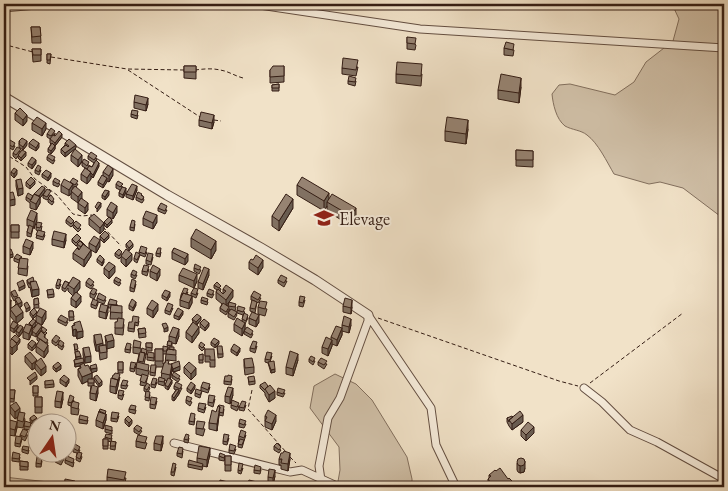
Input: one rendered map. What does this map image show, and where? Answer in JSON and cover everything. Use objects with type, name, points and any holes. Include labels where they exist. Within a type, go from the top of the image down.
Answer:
[{"type":"street","points":[[4,8],[47,4]]},
{"type":"street","points":[[252,4],[420,29],[724,48]]},
{"type":"street","points":[[4,97],[167,195],[315,280],[368,315],[431,408],[436,445],[456,487]]},
{"type":"street","points":[[322,487],[319,466],[328,418],[340,398],[368,321],[368,315]]},
{"type":"street","points":[[584,388],[602,402],[630,430],[657,442],[724,479]]},
{"type":"street","points":[[174,443],[290,472],[302,470],[338,487]]},
{"type":"path","points":[[4,42],[10,46],[35,53]]},
{"type":"path","points":[[51,57],[127,70],[212,69],[221,70],[243,78]]},
{"type":"path","points":[[127,70],[198,116],[206,118]]},
{"type":"path","points":[[213,120],[221,121]]},
{"type":"path","points":[[4,154],[26,167],[35,179],[57,196],[73,214],[82,216],[92,215],[97,221]]},
{"type":"path","points":[[102,226],[121,246]]},
{"type":"path","points":[[368,315],[584,388],[683,313]]},
{"type":"path","points":[[252,390],[248,409],[302,470]]},
{"type":"shaded area","points":[[672,4],[724,4],[724,218],[683,188],[660,182],[649,184],[614,174],[591,138],[585,133],[565,126],[559,119],[554,107],[552,94],[559,85],[570,84],[615,95],[634,82],[646,62],[673,41],[679,19]]},
{"type":"shaded area","points":[[335,374],[356,384],[372,400],[407,457],[412,487],[337,487],[340,470],[339,447],[310,408],[314,386]]},
{"type":"shaded area","points":[[4,477],[84,486],[87,487],[4,487]]},
{"type":"building","points":[[4,25],[8,31],[4,34]]},
{"type":"building","points":[[31,27],[40,27],[41,36],[32,37]]},
{"type":"building","points":[[407,37],[416,38],[415,44],[407,43]]},
{"type":"building","points":[[506,42],[514,44],[513,50],[504,48]]},
{"type":"building","points":[[32,49],[41,49],[41,55],[33,55]]},
{"type":"building","points":[[47,54],[51,54],[50,60],[47,60]]},
{"type":"building","points":[[343,58],[358,60],[356,70],[342,68]]},
{"type":"building","points":[[397,62],[422,64],[421,76],[396,74]]},
{"type":"building","points":[[184,66],[196,66],[196,72],[184,72]]},
{"type":"building","points":[[273,66],[284,66],[284,76],[270,77],[270,70]]},
{"type":"building","points":[[501,74],[521,78],[519,93],[498,90]]},
{"type":"building","points":[[349,76],[356,78],[355,82],[348,81]]},
{"type":"building","points":[[279,84],[279,88],[272,88],[272,85]]},
{"type":"building","points":[[135,95],[148,98],[146,105],[134,102]]},
{"type":"building","points":[[20,108],[27,115],[23,120],[15,113]]},
{"type":"building","points":[[132,110],[138,111],[137,116],[131,114]]},
{"type":"building","points":[[201,112],[214,115],[212,123],[199,120]]},
{"type":"building","points":[[37,117],[46,123],[42,129],[32,123]]},
{"type":"building","points":[[447,117],[468,120],[466,134],[445,131]]},
{"type":"building","points":[[51,128],[55,131],[51,136],[47,134]]},
{"type":"building","points":[[59,131],[62,134],[55,143],[50,139]]},
{"type":"building","points":[[4,134],[8,138],[4,143]]},
{"type":"building","points":[[22,138],[27,141],[23,147],[19,144]]},
{"type":"building","points":[[33,139],[39,143],[36,148],[29,143]]},
{"type":"building","points":[[69,139],[76,145],[65,153],[61,149],[66,145],[69,146],[65,143]]},
{"type":"building","points":[[10,140],[15,143],[13,147],[8,144]]},
{"type":"building","points":[[52,143],[55,146],[51,151],[48,149]]},
{"type":"building","points":[[17,147],[21,149],[16,155],[13,153]]},
{"type":"building","points":[[75,149],[82,155],[78,160],[71,155]]},
{"type":"building","points":[[22,150],[26,152],[21,158],[18,155]]},
{"type":"building","points":[[516,150],[533,151],[533,160],[516,160]]},
{"type":"building","points":[[91,152],[97,156],[94,160],[88,156]]},
{"type":"building","points":[[49,154],[55,157],[53,161],[47,157]]},
{"type":"building","points":[[32,157],[36,160],[32,165],[28,163]]},
{"type":"building","points":[[84,159],[89,162],[87,166],[82,162]]},
{"type":"building","points":[[96,160],[99,163],[93,175],[87,169],[89,166],[92,167]]},
{"type":"building","points":[[38,165],[41,167],[39,172],[35,170]]},
{"type":"building","points":[[108,165],[113,169],[109,176],[103,172]]},
{"type":"building","points":[[14,168],[17,170],[14,174],[11,172]]},
{"type":"building","points":[[85,168],[91,172],[87,178],[81,174]]},
{"type":"building","points":[[46,170],[51,173],[48,178],[42,174]]},
{"type":"building","points":[[102,175],[107,178],[103,185],[98,182]]},
{"type":"building","points":[[31,177],[35,181],[30,186],[26,182]]},
{"type":"building","points":[[302,177],[329,193],[324,201],[297,185]]},
{"type":"building","points":[[55,178],[60,181],[58,184],[53,181]]},
{"type":"building","points":[[73,178],[78,181],[75,185],[70,182]]},
{"type":"building","points":[[21,179],[23,188],[18,189],[16,180]]},
{"type":"building","points":[[64,179],[73,184],[69,190],[61,185]]},
{"type":"building","points":[[118,181],[123,184],[120,187],[116,184]]},
{"type":"building","points":[[132,184],[137,186],[133,196],[126,194]]},
{"type":"building","points":[[42,186],[45,188],[39,196],[34,194]]},
{"type":"building","points":[[75,186],[82,192],[78,197],[71,191]]},
{"type":"building","points":[[122,187],[126,188],[123,195],[119,193]]},
{"type":"building","points":[[47,189],[51,191],[47,197],[43,195]]},
{"type":"building","points":[[105,190],[109,191],[105,197],[102,195]]},
{"type":"building","points":[[13,192],[15,199],[5,201],[4,194]]},
{"type":"building","points":[[138,192],[144,197],[142,200],[136,197]]},
{"type":"building","points":[[28,193],[33,196],[31,200],[26,197]]},
{"type":"building","points":[[34,194],[40,197],[36,204],[30,201]]},
{"type":"building","points":[[286,194],[293,199],[279,221],[272,216]]},
{"type":"building","points":[[332,194],[356,208],[351,216],[327,202]]},
{"type":"building","points":[[51,195],[54,199],[52,202],[48,198]]},
{"type":"building","points":[[81,198],[88,203],[85,208],[78,203]]},
{"type":"building","points":[[98,202],[101,203],[97,209],[95,207]]},
{"type":"building","points":[[111,202],[117,206],[113,213],[107,209]]},
{"type":"building","points":[[161,203],[167,206],[165,211],[158,208]]},
{"type":"building","points":[[31,210],[37,213],[34,222],[27,219]]},
{"type":"building","points":[[146,211],[157,215],[153,223],[143,218]]},
{"type":"building","points":[[94,214],[104,223],[100,228],[89,218]]},
{"type":"building","points":[[69,216],[74,221],[71,224],[66,220]]},
{"type":"building","points":[[109,217],[112,220],[107,225],[104,222]]},
{"type":"building","points":[[132,220],[135,221],[134,228],[130,227]]},
{"type":"building","points":[[76,221],[81,225],[78,229],[73,224]]},
{"type":"building","points":[[37,222],[42,223],[40,228],[36,227]]},
{"type":"building","points":[[11,225],[19,225],[19,232],[11,232]]},
{"type":"building","points":[[29,225],[33,227],[31,234],[27,232]]},
{"type":"building","points":[[196,229],[216,241],[211,250],[191,238]]},
{"type":"building","points":[[38,230],[45,232],[43,237],[36,235]]},
{"type":"building","points":[[54,231],[66,234],[64,242],[52,239]]},
{"type":"building","points":[[105,231],[109,235],[104,240],[100,236]]},
{"type":"building","points":[[4,233],[9,233],[8,239],[4,239]]},
{"type":"building","points":[[77,234],[81,238],[76,243],[72,239]]},
{"type":"building","points":[[94,236],[100,240],[96,247],[89,243]]},
{"type":"building","points":[[26,239],[33,242],[30,249],[23,246]]},
{"type":"building","points":[[130,240],[133,244],[129,248],[126,244]]},
{"type":"building","points":[[80,241],[83,244],[81,247],[77,244]]},
{"type":"building","points":[[7,244],[8,248],[4,250],[4,245]]},
{"type":"building","points":[[83,244],[91,250],[84,260],[73,253],[77,248],[79,250]]},
{"type":"building","points":[[141,246],[147,248],[145,254],[139,252]]},
{"type":"building","points":[[158,248],[161,248],[160,254],[156,253]]},
{"type":"building","points":[[174,248],[188,254],[185,259],[172,252]]},
{"type":"building","points":[[11,249],[13,254],[6,256],[4,251]]},
{"type":"building","points":[[119,249],[122,252],[119,256],[115,253]]},
{"type":"building","points":[[126,249],[132,254],[126,260],[121,256]]},
{"type":"building","points":[[136,252],[140,254],[137,260],[134,258]]},
{"type":"building","points":[[148,253],[153,254],[151,262],[146,260]]},
{"type":"building","points":[[17,254],[22,257],[19,260],[14,258]]},
{"type":"building","points":[[100,255],[104,259],[102,263],[97,259]]},
{"type":"building","points":[[256,255],[263,260],[258,268],[249,262]]},
{"type":"building","points":[[20,258],[28,259],[27,269],[18,268]]},
{"type":"building","points":[[109,262],[115,266],[109,272],[104,268]]},
{"type":"building","points":[[195,264],[201,267],[199,270],[194,268]]},
{"type":"building","points":[[144,265],[149,266],[147,272],[142,271]]},
{"type":"building","points":[[153,265],[160,269],[157,274],[150,271]]},
{"type":"building","points":[[204,267],[209,269],[203,284],[198,282]]},
{"type":"building","points":[[183,268],[197,274],[194,281],[179,275]]},
{"type":"building","points":[[133,270],[137,272],[135,276],[131,274]]},
{"type":"building","points":[[281,275],[287,278],[284,283],[278,280]]},
{"type":"building","points":[[33,277],[34,281],[29,284],[27,280]]},
{"type":"building","points":[[73,277],[80,281],[74,289],[68,285]]},
{"type":"building","points":[[116,277],[121,280],[119,283],[114,280]]},
{"type":"building","points":[[89,278],[94,282],[91,286],[86,282]]},
{"type":"building","points":[[58,279],[61,280],[59,286],[56,285]]},
{"type":"building","points":[[132,279],[136,281],[134,289],[130,287]]},
{"type":"building","points":[[23,280],[25,285],[19,288],[17,283]]},
{"type":"building","points":[[36,281],[39,289],[32,290],[30,282]]},
{"type":"building","points":[[65,281],[69,283],[65,289],[62,287]]},
{"type":"building","points":[[217,282],[221,286],[219,288],[214,285]]},
{"type":"building","points":[[226,285],[233,290],[226,300],[216,292],[218,289],[223,294],[226,291],[223,289]]},
{"type":"building","points":[[93,288],[97,290],[94,295],[90,293]]},
{"type":"building","points":[[184,288],[188,289],[186,294],[183,293],[181,295]]},
{"type":"building","points":[[194,288],[198,289],[196,295],[191,293]]},
{"type":"building","points":[[53,289],[54,294],[48,295],[47,290]]},
{"type":"building","points":[[209,289],[214,291],[212,295],[207,293]]},
{"type":"building","points":[[15,290],[18,296],[14,297],[11,292]]},
{"type":"building","points":[[165,290],[170,292],[167,298],[162,295]]},
{"type":"building","points":[[254,291],[261,295],[258,300],[251,296]]},
{"type":"building","points":[[76,292],[81,296],[76,302],[71,298]]},
{"type":"building","points":[[99,293],[106,297],[104,301],[97,298]]},
{"type":"building","points":[[183,293],[192,296],[189,303],[180,300]]},
{"type":"building","points":[[300,296],[305,297],[303,303],[299,302]]},
{"type":"building","points":[[19,297],[22,302],[18,304],[15,299]]},
{"type":"building","points":[[202,297],[208,299],[207,302],[201,300]]},
{"type":"building","points":[[38,298],[39,304],[34,305],[34,299]]},
{"type":"building","points":[[345,298],[352,300],[351,308],[343,306]]},
{"type":"building","points":[[5,299],[11,300],[9,308],[4,306]]},
{"type":"building","points":[[93,299],[98,301],[96,306],[91,304]]},
{"type":"building","points":[[110,299],[117,301],[116,305],[108,304]]},
{"type":"building","points":[[132,299],[136,302],[133,308],[129,305]]},
{"type":"building","points":[[152,300],[158,304],[153,311],[147,308]]},
{"type":"building","points":[[252,300],[257,302],[255,309],[250,308]]},
{"type":"building","points":[[260,301],[267,302],[265,309],[258,307]]},
{"type":"building","points":[[27,302],[30,307],[26,309],[24,304]]},
{"type":"building","points":[[229,302],[236,304],[235,307],[228,306]]},
{"type":"building","points":[[168,303],[173,305],[170,312],[165,310]]},
{"type":"building","points":[[223,303],[229,307],[226,312],[220,308]]},
{"type":"building","points":[[17,304],[23,312],[16,317],[10,309]]},
{"type":"building","points":[[101,304],[108,306],[106,313],[99,311]]},
{"type":"building","points":[[111,305],[122,306],[122,313],[110,312]]},
{"type":"building","points":[[238,306],[245,308],[243,312],[237,310]]},
{"type":"building","points":[[34,308],[37,312],[33,316],[30,312]]},
{"type":"building","points":[[40,308],[46,311],[42,318],[36,315]]},
{"type":"building","points":[[178,308],[183,311],[179,317],[174,315]]},
{"type":"building","points":[[231,309],[237,312],[234,317],[228,313]]},
{"type":"building","points":[[69,311],[73,311],[74,317],[69,317]]},
{"type":"building","points":[[252,312],[259,315],[256,321],[249,318]]},
{"type":"building","points":[[244,313],[248,315],[246,321],[242,319]]},
{"type":"building","points":[[197,314],[201,317],[196,322],[192,319]]},
{"type":"building","points":[[61,315],[68,319],[66,323],[58,319]]},
{"type":"building","points":[[133,316],[139,317],[138,323],[135,322],[134,329],[128,328]]},
{"type":"building","points":[[344,316],[351,319],[349,327],[342,325]]},
{"type":"building","points":[[118,318],[124,319],[123,328],[115,328],[115,322],[117,322]]},
{"type":"building","points":[[237,318],[245,323],[242,329],[234,324]]},
{"type":"building","points":[[33,319],[36,321],[32,326],[29,323]]},
{"type":"building","points":[[204,319],[209,323],[205,328],[200,323]]},
{"type":"building","points":[[13,321],[18,324],[14,329],[10,327]]},
{"type":"building","points":[[80,321],[83,331],[77,332],[76,329],[73,330],[72,326],[75,325],[74,323]]},
{"type":"building","points":[[193,322],[199,327],[192,337],[186,332]]},
{"type":"building","points":[[38,323],[42,326],[36,334],[32,331]]},
{"type":"building","points":[[166,323],[168,327],[164,329],[162,324]]},
{"type":"building","points":[[26,324],[32,326],[29,334],[23,331]]},
{"type":"building","points":[[20,325],[23,327],[19,333],[16,331]]},
{"type":"building","points":[[336,326],[342,328],[337,340],[331,337]]},
{"type":"building","points":[[43,327],[47,330],[44,333],[41,329]]},
{"type":"building","points":[[173,327],[179,329],[176,338],[169,336]]},
{"type":"building","points":[[247,327],[253,331],[251,335],[244,331]]},
{"type":"building","points":[[145,328],[146,333],[139,334],[138,329]]},
{"type":"building","points":[[41,331],[48,340],[46,343],[37,337]]},
{"type":"building","points":[[101,334],[103,343],[96,345],[94,335]]},
{"type":"building","points":[[112,334],[114,340],[107,342],[105,336]]},
{"type":"building","points":[[15,335],[20,339],[17,343],[11,339]]},
{"type":"building","points":[[56,335],[60,338],[56,343],[52,340]]},
{"type":"building","points":[[326,337],[332,340],[328,349],[322,347]]},
{"type":"building","points":[[214,338],[219,341],[215,345],[211,342]]},
{"type":"building","points":[[12,339],[17,344],[12,348],[7,343]]},
{"type":"building","points":[[40,339],[48,345],[44,352],[36,346]]},
{"type":"building","points":[[32,340],[36,343],[32,348],[28,344]]},
{"type":"building","points":[[60,340],[64,343],[62,347],[58,344]]},
{"type":"building","points":[[134,340],[141,342],[140,348],[133,347]]},
{"type":"building","points":[[168,341],[172,342],[171,346],[167,345]]},
{"type":"building","points":[[253,341],[257,342],[255,349],[250,348]]},
{"type":"building","points":[[201,342],[205,345],[202,348],[199,345]]},
{"type":"building","points":[[127,343],[131,344],[130,350],[125,349]]},
{"type":"building","points":[[146,343],[152,343],[152,348],[146,347]]},
{"type":"building","points":[[74,344],[77,344],[78,349],[75,350]]},
{"type":"building","points":[[234,344],[240,348],[237,353],[231,349]]},
{"type":"building","points":[[106,345],[107,352],[100,353],[99,346]]},
{"type":"building","points":[[163,346],[168,347],[167,351],[163,351]]},
{"type":"building","points":[[217,346],[222,346],[223,354],[218,354]]},
{"type":"building","points":[[89,347],[91,356],[85,357],[83,348]]},
{"type":"building","points":[[142,348],[147,350],[146,355],[141,352]]},
{"type":"building","points":[[155,349],[163,349],[163,361],[155,361]]},
{"type":"building","points":[[167,349],[176,350],[176,355],[166,354]]},
{"type":"building","points":[[205,349],[214,349],[215,360],[210,360],[210,356],[205,356]]},
{"type":"building","points":[[79,351],[81,356],[76,357],[75,352]]},
{"type":"building","points":[[290,351],[298,354],[293,369],[286,367]]},
{"type":"building","points":[[30,352],[37,360],[32,364],[25,356]]},
{"type":"building","points":[[140,352],[145,353],[143,362],[138,361]]},
{"type":"building","points":[[148,352],[154,353],[154,358],[147,357]]},
{"type":"building","points":[[267,352],[272,353],[270,360],[265,359]]},
{"type":"building","points":[[203,354],[203,360],[199,360],[199,355]]},
{"type":"building","points":[[311,356],[315,358],[313,362],[309,359]]},
{"type":"building","points":[[41,358],[46,366],[41,370],[35,363]]},
{"type":"building","points":[[83,358],[84,362],[75,364],[74,360]]},
{"type":"building","points":[[252,358],[254,367],[245,368],[244,359]]},
{"type":"building","points":[[321,358],[327,361],[324,365],[318,362]]},
{"type":"building","points":[[166,360],[169,361],[168,364],[172,364],[170,375],[161,373]]},
{"type":"building","points":[[179,361],[180,366],[173,369],[171,364]]},
{"type":"building","points":[[274,361],[275,369],[271,370],[268,362]]},
{"type":"building","points":[[58,362],[61,365],[56,369],[53,366]]},
{"type":"building","points":[[118,362],[123,362],[123,370],[118,370]]},
{"type":"building","points":[[131,362],[136,363],[134,369],[130,368]]},
{"type":"building","points":[[137,362],[149,365],[148,371],[136,368]]},
{"type":"building","points":[[189,362],[196,368],[191,374],[184,367]]},
{"type":"building","points":[[84,363],[85,366],[88,365],[92,373],[82,377],[78,369]]},
{"type":"building","points":[[96,364],[97,368],[91,369],[90,366]]},
{"type":"building","points":[[4,365],[8,367],[6,372],[4,371]]},
{"type":"building","points":[[151,365],[156,365],[155,373],[150,372]]},
{"type":"building","points":[[35,372],[37,376],[30,381],[27,378]]},
{"type":"building","points":[[174,372],[180,376],[178,379],[172,375]]},
{"type":"building","points":[[115,373],[120,374],[118,381],[112,378]]},
{"type":"building","points":[[142,374],[148,376],[145,383],[140,381]]},
{"type":"building","points":[[64,375],[69,379],[66,383],[60,379]]},
{"type":"building","points":[[97,375],[102,381],[99,384],[94,377]]},
{"type":"building","points":[[225,376],[232,376],[231,382],[224,381]]},
{"type":"building","points":[[254,376],[255,381],[249,382],[248,377]]},
{"type":"building","points":[[159,377],[165,379],[164,382],[158,381]]},
{"type":"building","points":[[111,378],[118,380],[116,387],[110,386]]},
{"type":"building","points":[[153,378],[157,379],[155,385],[151,384]]},
{"type":"building","points":[[168,378],[172,380],[168,387],[165,385]]},
{"type":"building","points":[[88,379],[94,379],[94,383],[88,383]]},
{"type":"building","points":[[53,380],[54,384],[45,385],[45,381]]},
{"type":"building","points":[[123,380],[128,381],[126,386],[121,385]]},
{"type":"building","points":[[176,382],[182,385],[180,389],[174,386]]},
{"type":"building","points":[[191,382],[195,385],[191,391],[187,388]]},
{"type":"building","points":[[203,382],[210,384],[208,390],[201,387]]},
{"type":"building","points":[[265,382],[268,386],[265,390],[260,385]]},
{"type":"building","points":[[147,383],[150,385],[147,390],[144,388]]},
{"type":"building","points":[[92,385],[98,387],[96,394],[90,393]]},
{"type":"building","points":[[270,385],[275,391],[269,395],[265,389]]},
{"type":"building","points":[[33,386],[38,386],[38,393],[33,393]]},
{"type":"building","points":[[228,387],[233,388],[230,397],[225,396]]},
{"type":"building","points":[[278,388],[285,390],[283,394],[277,392]]},
{"type":"building","points":[[177,389],[179,390],[174,398],[172,396]]},
{"type":"building","points":[[196,389],[202,391],[200,395],[195,393]]},
{"type":"building","points":[[9,390],[15,390],[14,399],[9,398]]},
{"type":"building","points":[[119,390],[124,391],[122,396],[118,395]]},
{"type":"building","points":[[57,391],[63,392],[61,402],[55,401]]},
{"type":"building","points":[[146,391],[150,392],[149,398],[145,397]]},
{"type":"building","points":[[70,395],[74,397],[72,403],[68,402]]},
{"type":"building","points":[[209,395],[215,396],[213,403],[208,402]]},
{"type":"building","points":[[187,396],[192,398],[190,402],[186,400]]},
{"type":"building","points":[[35,397],[42,397],[42,407],[35,407]]},
{"type":"building","points":[[151,397],[157,398],[155,405],[150,404]]},
{"type":"building","points":[[4,399],[9,402],[6,406],[4,404]]},
{"type":"building","points":[[232,400],[239,403],[237,407],[231,405]]},
{"type":"building","points":[[72,401],[79,403],[78,409],[71,407]]},
{"type":"building","points":[[242,401],[246,402],[244,408],[239,407]]},
{"type":"building","points":[[16,402],[20,408],[15,412],[10,406]]},
{"type":"building","points":[[199,403],[206,404],[204,410],[198,408]]},
{"type":"building","points":[[131,405],[136,406],[135,410],[129,409]]},
{"type":"building","points":[[219,405],[224,406],[223,413],[219,412]]},
{"type":"building","points":[[218,406],[220,407],[217,424],[209,423],[212,410],[216,412]]},
{"type":"building","points":[[100,409],[106,411],[105,414],[99,412]]},
{"type":"building","points":[[268,410],[276,415],[272,424],[265,421]]},
{"type":"building","points":[[99,411],[106,414],[103,423],[96,420]]},
{"type":"building","points":[[520,411],[523,415],[512,424],[509,420]]},
{"type":"building","points":[[19,412],[25,413],[23,422],[17,420]]},
{"type":"building","points":[[112,412],[119,413],[117,419],[111,418]]},
{"type":"building","points":[[191,413],[195,414],[194,422],[189,421]]},
{"type":"building","points":[[80,415],[88,417],[87,421],[79,419]]},
{"type":"building","points":[[128,416],[132,420],[129,423],[125,419]]},
{"type":"building","points":[[240,419],[246,421],[244,425],[239,423]]},
{"type":"building","points":[[10,420],[17,422],[15,430],[8,428]]},
{"type":"building","points":[[25,421],[28,422],[28,427],[24,426]]},
{"type":"building","points":[[197,421],[205,422],[203,429],[196,428]]},
{"type":"building","points":[[528,422],[534,427],[526,435],[521,430]]},
{"type":"building","points":[[105,425],[112,427],[112,431],[105,429]]},
{"type":"building","points":[[137,425],[142,428],[139,432],[134,428]]},
{"type":"building","points":[[23,429],[28,431],[25,437],[20,435]]},
{"type":"building","points":[[241,430],[246,432],[244,438],[239,436]]},
{"type":"building","points":[[106,434],[112,435],[111,439],[105,437]]},
{"type":"building","points":[[186,434],[189,435],[188,440],[184,439]]},
{"type":"building","points":[[224,434],[229,435],[227,442],[223,441]]},
{"type":"building","points":[[138,435],[147,437],[145,443],[136,441]]},
{"type":"building","points":[[16,436],[22,437],[20,444],[15,443]]},
{"type":"building","points":[[156,436],[163,436],[161,445],[154,443]]},
{"type":"building","points":[[103,439],[108,439],[108,446],[103,446]]},
{"type":"building","points":[[240,439],[244,440],[242,445],[238,444]]},
{"type":"building","points":[[111,441],[116,442],[115,446],[110,446]]},
{"type":"building","points":[[277,443],[281,447],[279,450],[274,446]]},
{"type":"building","points":[[4,444],[8,444],[8,450],[4,450]]},
{"type":"building","points":[[230,444],[236,446],[234,451],[229,450]]},
{"type":"building","points":[[23,446],[28,447],[28,451],[22,449]]},
{"type":"building","points":[[199,446],[210,448],[207,460],[197,458]]},
{"type":"building","points":[[179,447],[183,448],[182,454],[177,453]]},
{"type":"building","points":[[284,451],[290,453],[288,464],[281,463],[282,459],[279,459]]},
{"type":"building","points":[[13,452],[20,454],[19,459],[12,458]]},
{"type":"building","points":[[78,452],[82,453],[80,459],[78,458]]},
{"type":"building","points":[[220,453],[225,455],[224,458],[219,456]]},
{"type":"building","points":[[225,456],[231,456],[231,465],[225,465]]},
{"type":"building","points":[[521,458],[525,462],[521,466],[517,462]]},
{"type":"building","points":[[189,460],[203,464],[202,467],[188,464]]},
{"type":"building","points":[[20,461],[28,462],[28,467],[20,466]]},
{"type":"building","points":[[173,463],[176,464],[174,472],[171,472]]},
{"type":"building","points":[[239,463],[243,464],[241,471],[238,470]]},
{"type":"building","points":[[255,465],[261,467],[260,471],[254,470]]},
{"type":"building","points":[[500,468],[508,479],[515,484],[511,487],[495,487],[488,479],[491,476],[489,475]]},
{"type":"building","points":[[108,469],[126,472],[124,480],[107,477]]},
{"type":"building","points":[[269,469],[275,470],[273,478],[268,477]]},
{"type":"building","points":[[65,479],[75,481],[74,487],[64,487]]},
{"type":"building","points":[[220,480],[228,482],[227,487],[219,486]]},
{"type":"building","points":[[249,480],[257,482],[256,487],[247,485]]},
{"type":"building","points":[[230,482],[239,484],[238,487],[229,487]]},
{"type":"place","name":"Elevage","points":[[324,218]]}]
